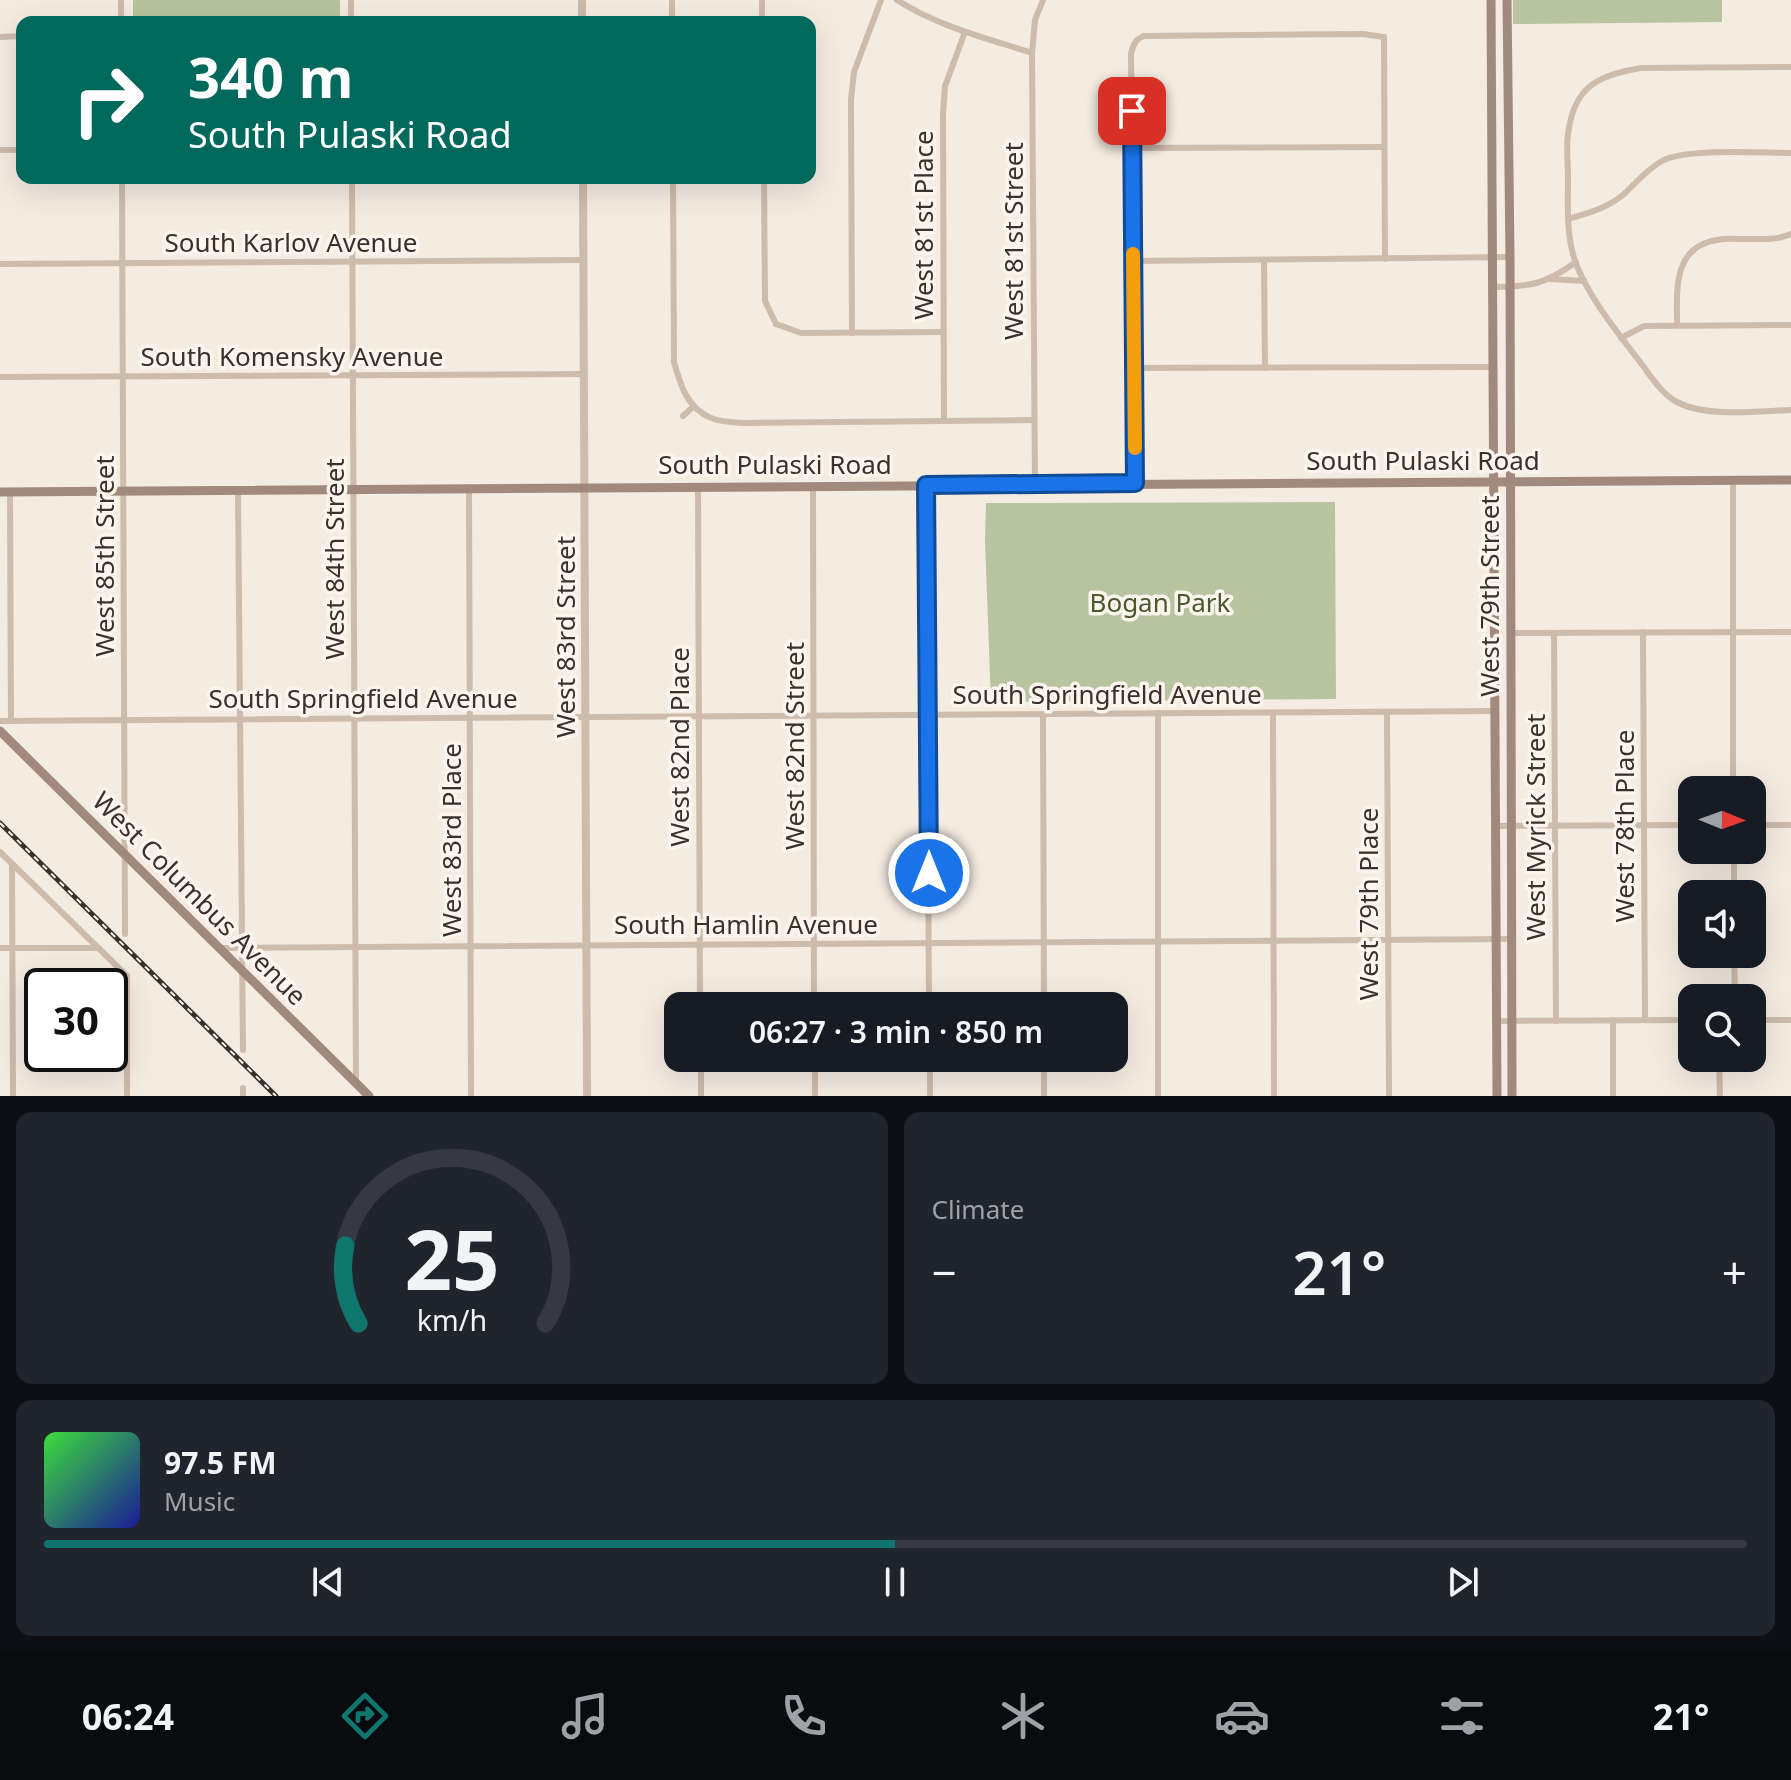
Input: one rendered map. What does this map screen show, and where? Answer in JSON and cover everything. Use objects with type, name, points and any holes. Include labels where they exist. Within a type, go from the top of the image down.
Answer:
[{"type":"main road","name":"West 79th Street","points":[[1491,0],[1497,1096]]},
{"type":"main road","name":"West 79th Street","points":[[1507,0],[1512,1096]]},
{"type":"main road","name":"South Pulaski Road","points":[[5,492],[1791,480]]},
{"type":"main road","name":"West Columbus Avenue","points":[[0,731],[369,1096]]},
{"type":"street","points":[[852,333],[851,100],[854,72],[881,0]]},
{"type":"street","points":[[897,0],[912,10],[965,32],[1032,53]]},
{"type":"street","name":"West 81st Street","points":[[1035,484],[1032,53],[1035,20],[1043,0]]},
{"type":"street","name":"West 81st Place","points":[[944,421],[943,113],[945,86],[965,32]]},
{"type":"street","points":[[1135,483],[1131,54],[1139,38],[1385,34],[1385,259]]},
{"type":"street","points":[[1791,67],[1626,70],[1586,88],[1572,115],[1567,137],[1568,219],[1570,244],[1576,262],[1584,281],[1621,338],[1664,393],[1687,407],[1708,412],[1791,410]]},
{"type":"street","points":[[1133,148],[1384,147]]},
{"type":"street","points":[[1568,219],[1607,206],[1641,175],[1668,158],[1688,154],[1791,153]]},
{"type":"street","name":"West 85th Street","points":[[122,184],[125,934]]},
{"type":"street","name":"West 84th Street","points":[[352,184],[356,1083]]},
{"type":"street","name":"West 83rd Street","points":[[583,184],[587,1096]]},
{"type":"street","points":[[673,184],[674,362],[680,384],[693,407],[711,419],[742,423],[1034,420]]},
{"type":"street","points":[[764,184],[765,301],[772,327],[801,333],[943,332]]},
{"type":"street","points":[[1677,325],[1680,270],[1686,257],[1699,245],[1717,240],[1771,239],[1791,234]]},
{"type":"street","points":[[1133,261],[1510,257]]},
{"type":"street","name":"South Karlov Avenue","points":[[0,264],[583,260]]},
{"type":"street","points":[[1264,261],[1265,368]]},
{"type":"street","points":[[1493,287],[1533,285],[1550,279],[1576,262]]},
{"type":"street","points":[[1550,279],[1584,281]]},
{"type":"street","points":[[1621,338],[1644,326],[1791,325]]},
{"type":"street","points":[[1134,368],[1494,367]]},
{"type":"street","name":"South Komensky Avenue","points":[[0,377],[584,374]]},
{"type":"street","points":[[683,416],[693,407]]},
{"type":"street","points":[[1733,480],[1733,776]]},
{"type":"street","points":[[926,485],[929,992]]},
{"type":"street","name":"West 82nd Street","points":[[813,486],[814,992]]},
{"type":"street","name":"West 82nd Place","points":[[698,487],[700,992]]},
{"type":"street","name":"West 83rd Place","points":[[469,489],[471,1096]]},
{"type":"street","points":[[238,491],[243,1050]]},
{"type":"street","points":[[5,492],[11,720]]},
{"type":"street","name":"West 78th Place","points":[[1643,632],[1645,1020]]},
{"type":"street","points":[[1511,633],[1791,632]]},
{"type":"street","name":"West Myrick Street","points":[[1554,633],[1556,1021]]},
{"type":"street","name":"South Springfield Avenue","points":[[0,721],[1495,711]]},
{"type":"street","name":"West 79th Place","points":[[1387,712],[1389,1096]]},
{"type":"street","points":[[1158,713],[1158,1096]]},
{"type":"street","points":[[1273,713],[1274,1096]]},
{"type":"street","points":[[1043,714],[1044,992]]},
{"type":"street","points":[[1496,826],[1678,825]]},
{"type":"street","points":[[1766,825],[1791,825]]},
{"type":"street","points":[[0,852],[127,976],[127,1096]]},
{"type":"street","points":[[12,864],[13,1096]]},
{"type":"street","name":"South Hamlin Avenue","points":[[220,948],[1512,939]]},
{"type":"street","points":[[0,948],[98,948]]},
{"type":"street","points":[[1613,1020],[1613,1096]]},
{"type":"street","points":[[1497,1021],[1678,1020]]},
{"type":"street","points":[[1766,1020],[1791,1020]]},
{"type":"street","points":[[701,1072],[701,1096]]},
{"type":"street","points":[[815,1072],[815,1096]]},
{"type":"street","points":[[930,1072],[930,1096]]},
{"type":"street","points":[[1044,1072],[1044,1096]]},
{"type":"street","points":[[1719,1072],[1720,1096]]},
{"type":"street","points":[[243,1088],[243,1096]]},
{"type":"green space","points":[[133,0],[340,0],[340,16],[133,16]]},
{"type":"green space","points":[[1513,0],[1722,0],[1722,22],[1513,24]]},
{"type":"green space","name":"Bogan Park","points":[[1335,502],[1336,699],[991,702],[986,503]]},
{"type":"railway","points":[[0,823],[276,1096]]},
{"type":"slow traffic","points":[[1133,254],[1135,448]]},
{"type":"route","points":[[929,873],[926,485],[1135,483],[1132,111]]}]
